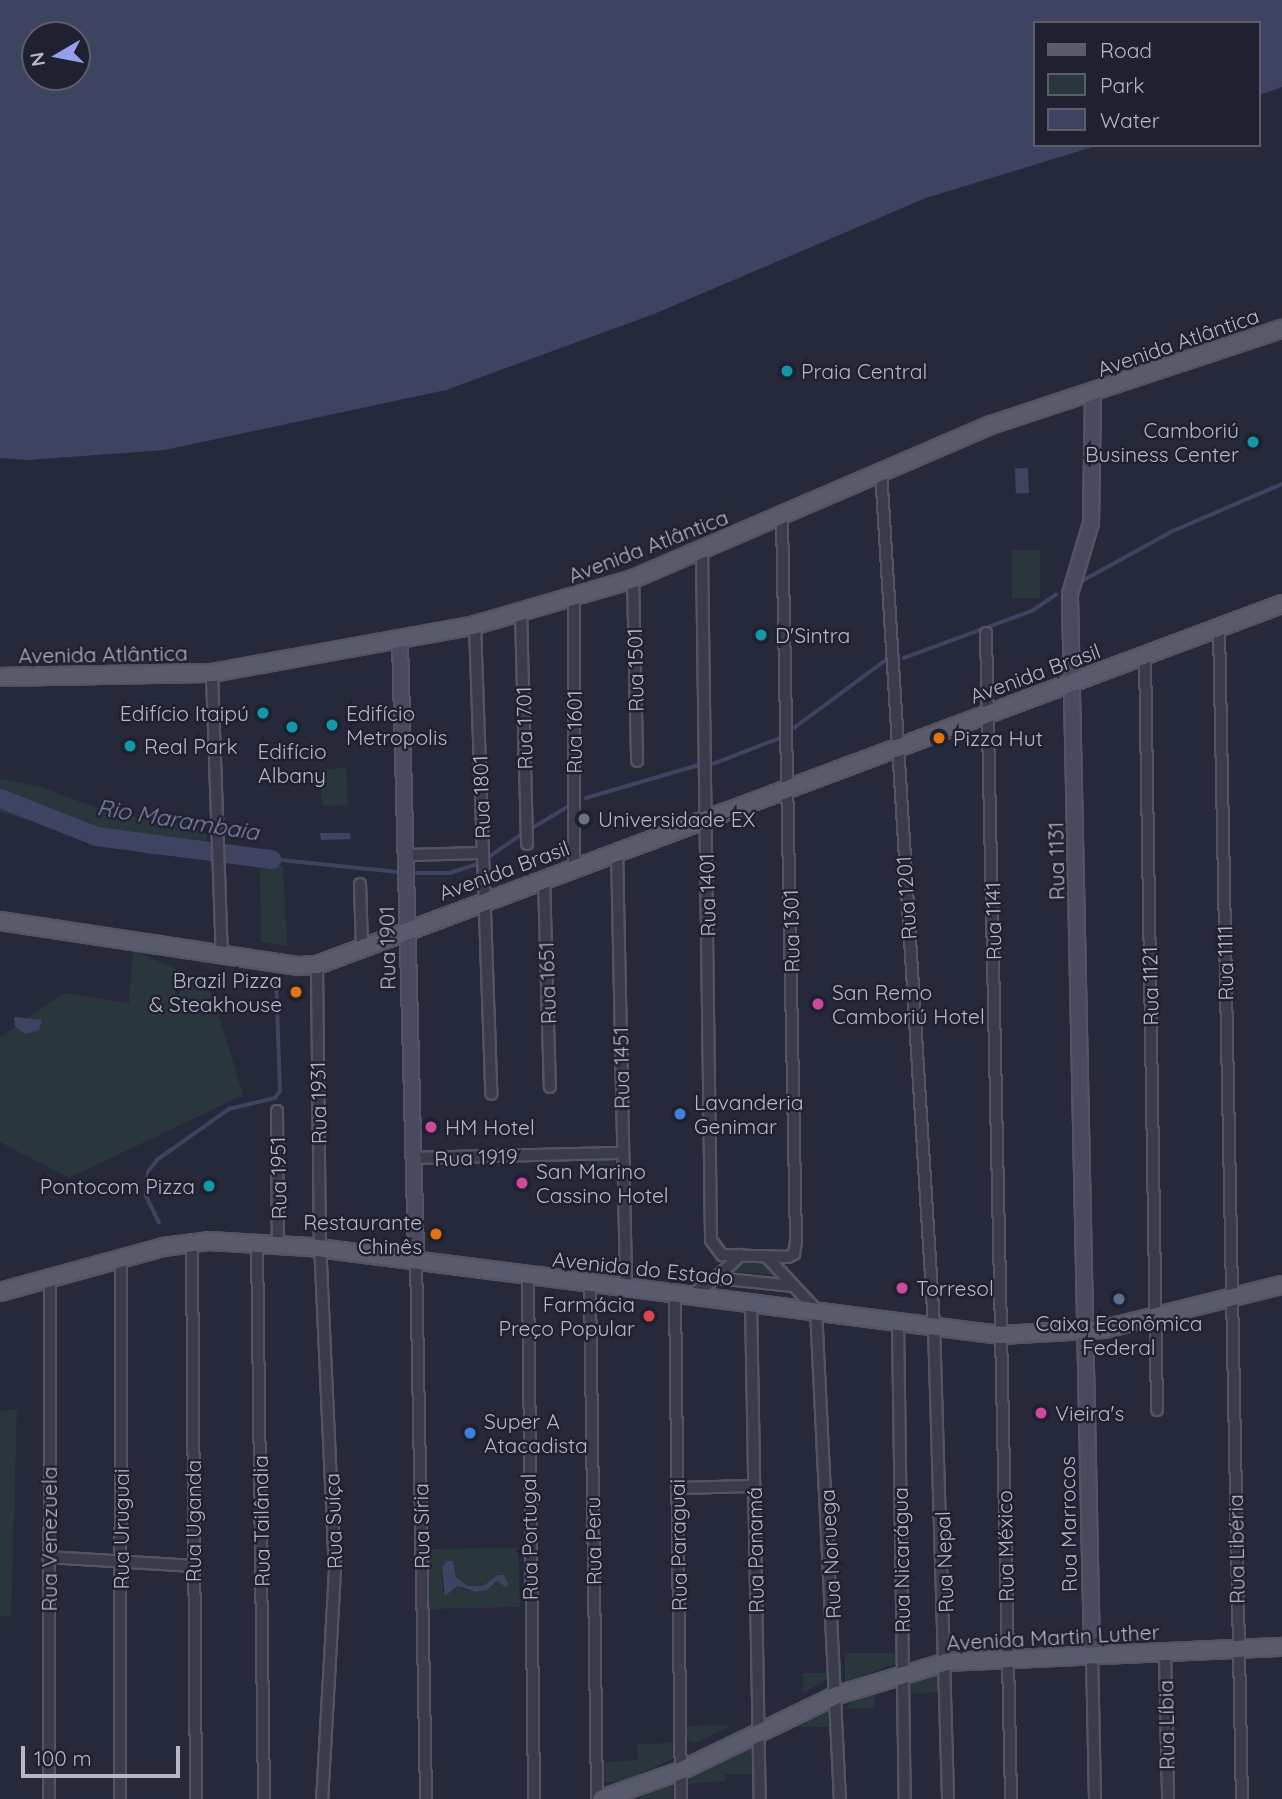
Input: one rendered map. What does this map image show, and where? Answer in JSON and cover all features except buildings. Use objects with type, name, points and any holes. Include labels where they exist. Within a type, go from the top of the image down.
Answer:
[{"type":"main road","name":"Avenida Atlântica","points":[[0,677],[212,673],[400,641],[475,625],[633,579],[991,425],[1282,329]]},
{"type":"main road","name":"Avenida Brasil","points":[[0,921],[299,966],[317,965],[544,877],[1282,604]]},
{"type":"main road","name":"Avenida do Estado","points":[[0,1292],[121,1258],[192,1242],[320,1246],[528,1276],[694,1293],[1001,1335],[1086,1331],[1155,1318],[1282,1285]]},
{"type":"main road","name":"Avenida Martin Luther","points":[[599,1799],[680,1771],[759,1730],[837,1695],[903,1673],[947,1662],[1007,1657],[1282,1647]]},
{"type":"street","name":"Rua 1131","points":[[1086,1331],[1070,594],[1091,523],[1093,393]]},
{"type":"street","name":"Rua 1201","points":[[881,471],[895,747],[934,1325]]},
{"type":"street","name":"Rua 1301","points":[[711,1240],[716,1252],[741,1255],[788,1257],[796,1250],[782,516]]},
{"type":"street","name":"Rua 1401","points":[[702,550],[711,1240]]},
{"type":"street","name":"Rua 1501","points":[[633,579],[637,761]]},
{"type":"street","name":"Rua 1601","points":[[574,598],[574,866]]},
{"type":"street","name":"Rua 1701","points":[[521,612],[527,844]]},
{"type":"street","name":"Rua 1801","points":[[475,625],[491,1094]]},
{"type":"street","name":"Rua 1111","points":[[1219,627],[1230,1298]]},
{"type":"street","name":"Rua 1141","points":[[986,633],[1001,1335]]},
{"type":"street","name":"Rua 1901","points":[[400,641],[416,1258]]},
{"type":"street","name":"Rua 1121","points":[[1145,654],[1157,1410]]},
{"type":"street","points":[[212,673],[222,954]]},
{"type":"street","name":"Rua 1451","points":[[617,850],[626,1286]]},
{"type":"street","points":[[406,855],[483,853]]},
{"type":"street","name":"Rua 1651","points":[[544,877],[550,1087]]},
{"type":"street","points":[[360,884],[362,947]]},
{"type":"street","name":"Rua 1931","points":[[317,965],[320,1246]]},
{"type":"street","name":"Rua 1951","points":[[277,1111],[278,1244]]},
{"type":"street","name":"Rua 1919","points":[[414,1158],[623,1153]]},
{"type":"street","name":"Rua Uganda","points":[[192,1242],[196,1799]]},
{"type":"street","name":"Rua Tailândia","points":[[257,1242],[264,1799]]},
{"type":"street","name":"Rua Suíça","points":[[320,1246],[335,1570],[323,1799]]},
{"type":"street","points":[[694,1293],[716,1278],[741,1255]]},
{"type":"street","points":[[766,1256],[816,1310]]},
{"type":"street","name":"Rua Uruguai","points":[[121,1258],[121,1799]]},
{"type":"street","name":"Rua Síria","points":[[416,1258],[426,1799]]},
{"type":"street","name":"Rua Portugal","points":[[528,1276],[534,1799]]},
{"type":"street","points":[[716,1278],[794,1286]]},
{"type":"street","name":"Rua Venezuela","points":[[49,1799],[50,1279]]},
{"type":"street","name":"Rua Peru","points":[[590,1283],[599,1799]]},
{"type":"street","name":"Rua Paraguai","points":[[675,1291],[681,1799]]},
{"type":"street","name":"Rua Libéria","points":[[1230,1298],[1242,1799]]},
{"type":"street","name":"Rua Panamá","points":[[751,1301],[760,1799]]},
{"type":"street","name":"Rua Noruega","points":[[816,1310],[837,1695],[840,1799]]},
{"type":"street","name":"Rua Nicarágua","points":[[898,1321],[905,1799]]},
{"type":"street","name":"Rua Nepal","points":[[934,1325],[947,1662],[948,1799]]},
{"type":"street","name":"Rua Marrocos","points":[[1086,1331],[1096,1799]]},
{"type":"street","name":"Rua México","points":[[1001,1335],[1011,1799]]},
{"type":"street","points":[[677,1488],[754,1486]]},
{"type":"street","points":[[48,1557],[194,1566]]},
{"type":"street","name":"Rua Líbia","points":[[1165,1652],[1168,1799]]},
{"type":"green space","points":[[1012,550],[1040,550],[1040,598],[1012,598]]},
{"type":"green space","points":[[346,768],[348,805],[322,806],[320,769]]},
{"type":"green space","points":[[0,779],[40,787],[116,815],[183,822],[208,835],[204,857],[151,855],[0,812]]},
{"type":"green space","points":[[260,864],[283,866],[287,946],[261,942]]},
{"type":"green space","points":[[133,950],[209,983],[243,1095],[69,1178],[0,1142],[0,1037],[64,993],[129,1003]]},
{"type":"green space","points":[[583,1161],[614,1161],[614,1176],[583,1176]]},
{"type":"green space","points":[[746,1263],[768,1264],[776,1275],[731,1271]]},
{"type":"green space","points":[[17,1409],[11,1616],[0,1616],[0,1411]]},
{"type":"green space","points":[[518,1548],[520,1607],[429,1609],[429,1549]],"holes":[[[442,1567],[455,1568],[456,1577],[467,1586],[483,1586],[498,1575],[508,1583],[497,1581],[492,1587],[466,1591],[458,1586],[454,1592],[443,1592]]]},
{"type":"green space","points":[[845,1653],[895,1653],[895,1664],[845,1682]]},
{"type":"green space","points":[[803,1673],[827,1673],[827,1679],[803,1694]]},
{"type":"green space","points":[[938,1673],[939,1692],[908,1694],[908,1684]]},
{"type":"green space","points":[[874,1692],[875,1708],[844,1709],[858,1696]]},
{"type":"green space","points":[[831,1709],[832,1727],[795,1727],[813,1713]]},
{"type":"green space","points":[[732,1725],[696,1743],[687,1741],[687,1726]]},
{"type":"green space","points":[[672,1743],[674,1758],[624,1781],[605,1782],[605,1762],[638,1760],[637,1744]]},
{"type":"green space","points":[[748,1747],[754,1751],[754,1774],[725,1774],[725,1781],[688,1784],[691,1775]]},
{"type":"green space","points":[[673,1781],[673,1799],[637,1799]]},
{"type":"water","points":[[0,0],[1282,0],[1282,87],[1261,94],[1261,21],[1034,21],[1034,147],[1092,147],[926,198],[654,314],[446,390],[165,450],[28,460],[0,458]]},
{"type":"water","points":[[1015,468],[1028,468],[1029,493],[1016,493]]},
{"type":"water","points":[[320,833],[350,833],[351,839],[321,840]]},
{"type":"water","points":[[14,1017],[42,1020],[39,1030],[25,1034],[15,1026]]},
{"type":"water","points":[[447,1561],[453,1561],[456,1577],[467,1586],[483,1586],[498,1575],[504,1575],[508,1584],[506,1587],[497,1581],[487,1590],[476,1592],[458,1586],[445,1596],[442,1567]]},
{"type":"waterway","points":[[1082,581],[1173,531],[1282,484]]},
{"type":"waterway","points":[[904,658],[1032,611],[1056,595]]},
{"type":"waterway","points":[[794,728],[886,660]]},
{"type":"waterway","points":[[713,764],[780,738]]},
{"type":"waterway","points":[[586,798],[699,765]]},
{"type":"waterway","name":"Rio Marambaia","points":[[0,798],[96,836],[271,859]]},
{"type":"waterway","points":[[534,827],[567,807]]},
{"type":"waterway","points":[[489,857],[521,835]]},
{"type":"waterway","points":[[271,859],[400,872]]},
{"type":"waterway","points":[[414,873],[450,873],[477,864]]},
{"type":"waterway","name":"Rio Marambaia","points":[[159,1223],[146,1196],[148,1172],[157,1160],[229,1109],[275,1098],[280,1091],[276,979]]},
{"type":"place","name":"Praia Central","points":[[787,371]]},
{"type":"place","name":"Camboriú Business Center","points":[[1253,442]]},
{"type":"place","name":"D'Sintra","points":[[761,635]]},
{"type":"place","name":"Edifício Itaipú","points":[[263,713]]},
{"type":"place","name":"Edifício Metropolis","points":[[332,725]]},
{"type":"place","name":"Edifício Albany","points":[[292,727]]},
{"type":"place","name":"Pizza Hut","points":[[939,738]]},
{"type":"place","name":"Real Park","points":[[130,746]]},
{"type":"place","name":"Universidade EX","points":[[584,819]]},
{"type":"place","name":"Brazil Pizza & Steakhouse","points":[[296,992]]},
{"type":"place","name":"San Remo Camboriú Hotel","points":[[818,1004]]},
{"type":"place","name":"Lavanderia Genimar","points":[[680,1114]]},
{"type":"place","name":"HM Hotel","points":[[431,1127]]},
{"type":"place","name":"San Marino Cassino Hotel","points":[[522,1183]]},
{"type":"place","name":"Pontocom Pizza","points":[[209,1186]]},
{"type":"place","name":"Restaurante Chinês","points":[[436,1234]]},
{"type":"place","name":"Torresol","points":[[902,1288]]},
{"type":"place","name":"Caixa Econômica Federal","points":[[1119,1299]]},
{"type":"place","name":"Farmácia Preço Popular","points":[[649,1316]]},
{"type":"place","name":"Vieira's","points":[[1041,1413]]},
{"type":"place","name":"Super A Atacadista","points":[[470,1433]]}]
